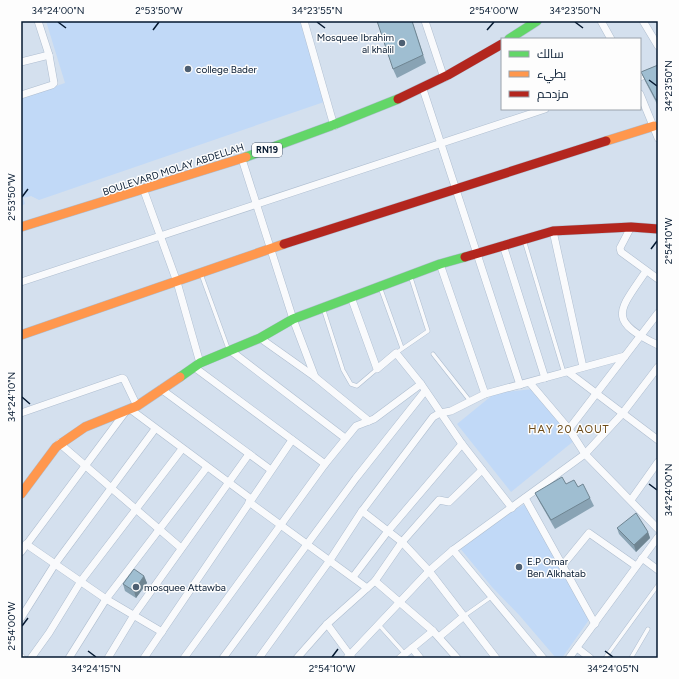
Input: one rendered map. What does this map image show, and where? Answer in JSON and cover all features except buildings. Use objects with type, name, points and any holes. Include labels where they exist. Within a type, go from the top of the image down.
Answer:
[{"type":"street","points":[[21,95],[52,85],[54,82],[49,55],[38,21]]},
{"type":"street","points":[[304,21],[334,126]]},
{"type":"street","points":[[424,21],[444,78]]},
{"type":"street","points":[[511,38],[537,21]]},
{"type":"street","points":[[600,21],[610,38]]},
{"type":"street","points":[[643,21],[658,46]]},
{"type":"street","name":"BOULEVARD MOLAY ABDELLAH","points":[[21,227],[144,191],[242,159],[334,126],[423,89],[501,45]]},
{"type":"street","points":[[21,62],[49,55]]},
{"type":"street","points":[[641,77],[658,70]]},
{"type":"street","points":[[423,89],[520,385]]},
{"type":"street","points":[[641,96],[656,125],[658,138]]},
{"type":"street","points":[[21,282],[161,237],[256,203],[542,110]]},
{"type":"street","points":[[21,335],[272,248],[656,125]]},
{"type":"street","points":[[242,159],[272,248],[293,319],[314,377]]},
{"type":"street","points":[[144,191],[177,282],[197,365],[292,440],[325,464]]},
{"type":"street","points":[[631,227],[620,248],[621,252],[658,279]]},
{"type":"street","points":[[21,494],[59,443],[84,427],[131,409],[197,365],[260,338],[293,319],[440,264],[476,252],[553,231],[631,227],[658,229]]},
{"type":"street","points":[[553,231],[583,367]]},
{"type":"street","points":[[503,245],[545,378]]},
{"type":"street","points":[[440,264],[485,394]]},
{"type":"street","points":[[646,271],[622,308],[623,319],[632,331],[640,337],[658,345]]},
{"type":"street","points":[[351,297],[377,370],[399,350],[462,444],[512,508]]},
{"type":"street","points":[[569,429],[658,313]]},
{"type":"street","points":[[260,338],[314,377],[369,421]]},
{"type":"street","points":[[230,352],[345,438]]},
{"type":"street","points":[[259,658],[330,560],[362,511],[429,421],[440,413],[451,411],[485,394],[625,356]]},
{"type":"street","points":[[327,624],[350,657],[429,571],[453,550],[585,454],[622,414],[658,367]]},
{"type":"street","points":[[566,372],[658,440]]},
{"type":"street","points":[[21,413],[122,378],[124,379],[131,409],[155,429],[367,588]]},
{"type":"street","points":[[530,383],[569,429],[585,454],[658,529]]},
{"type":"street","points":[[184,658],[345,438],[356,426],[369,421],[423,387]]},
{"type":"street","points":[[223,658],[423,387]]},
{"type":"street","points":[[161,389],[271,470]]},
{"type":"street","points":[[21,552],[131,409]]},
{"type":"street","points":[[21,618],[55,564],[155,429]]},
{"type":"street","points":[[144,658],[292,440]]},
{"type":"street","points":[[59,443],[85,467],[181,548]]},
{"type":"street","points":[[353,577],[388,531],[462,444]]},
{"type":"street","points":[[31,658],[49,633],[81,581],[137,511],[182,449]]},
{"type":"street","points":[[108,658],[134,615],[249,454]]},
{"type":"street","points":[[631,500],[658,462]]},
{"type":"street","points":[[68,658],[106,599],[207,467]]},
{"type":"street","points":[[297,658],[327,624],[375,581],[402,542],[439,500],[449,502],[482,470]]},
{"type":"street","points":[[524,498],[595,624]]},
{"type":"street","points":[[362,511],[402,542],[429,571],[496,658]]},
{"type":"street","points":[[562,566],[589,533],[636,566]]},
{"type":"street","points":[[569,658],[658,537]]},
{"type":"street","points":[[26,544],[106,599],[162,632]]},
{"type":"street","points":[[453,550],[543,658]]},
{"type":"street","points":[[642,558],[658,570]]},
{"type":"street","points":[[375,581],[433,631],[458,658]]},
{"type":"street","points":[[439,637],[464,616]]},
{"type":"street","points":[[403,656],[433,631]]},
{"type":"street","points":[[412,648],[420,658]]},
{"type":"street","points":[[577,648],[590,658]]},
{"type":"lane","points":[[524,239],[566,372]]},
{"type":"lane","points":[[201,273],[230,352]]},
{"type":"lane","points":[[380,286],[399,350],[428,331],[410,275]]},
{"type":"lane","points":[[323,308],[343,370],[351,384],[357,386],[377,370]]},
{"type":"lane","points":[[432,354],[470,401]]},
{"type":"lane","points":[[605,658],[658,585]]},
{"type":"lane","points":[[464,616],[491,597]]},
{"type":"lane","points":[[379,625],[403,656]]},
{"type":"lane","points":[[631,658],[648,629]]},
{"type":"shaded area","name":"college Bader","points":[[46,21],[302,21],[324,102],[39,200],[31,196],[23,198],[25,204],[21,206],[21,98],[65,83]]},
{"type":"shaded area","points":[[533,389],[575,440],[511,492],[457,424],[495,393]]},
{"type":"shaded area","name":"E.P Omar Ben Alkhatab","points":[[525,504],[591,617],[562,658],[556,658],[520,616],[492,587],[459,547],[477,531]]},
{"type":"traffic: fast","points":[[511,38],[537,21]]},
{"type":"traffic: fast","points":[[246,157],[398,99]]},
{"type":"traffic: fast","points":[[180,377],[200,363],[260,338],[293,319],[440,264],[465,257]]},
{"type":"traffic: slow","points":[[606,141],[654,126]]},
{"type":"traffic: slow","points":[[21,227],[246,157]]},
{"type":"traffic: slow","points":[[21,335],[284,244]]},
{"type":"traffic: slow","points":[[21,494],[56,447],[85,427],[137,406],[180,377]]},
{"type":"traffic: jam","points":[[398,99],[448,75],[501,45]]},
{"type":"traffic: jam","points":[[284,244],[606,141]]},
{"type":"traffic: jam","points":[[465,257],[553,231],[631,227],[658,229]]},
{"type":"place","name":"Mosquee Ibrahim al khalil","points":[[402,43]]},
{"type":"place","name":"college Bader","points":[[188,69]]},
{"type":"place","name":"E.P Omar Ben Alkhatab","points":[[519,567]]},
{"type":"place","name":"mosquee Attawba","points":[[136,587]]},
{"type":"district","name":"HAY 20 AOUT","points":[[569,429]]}]
